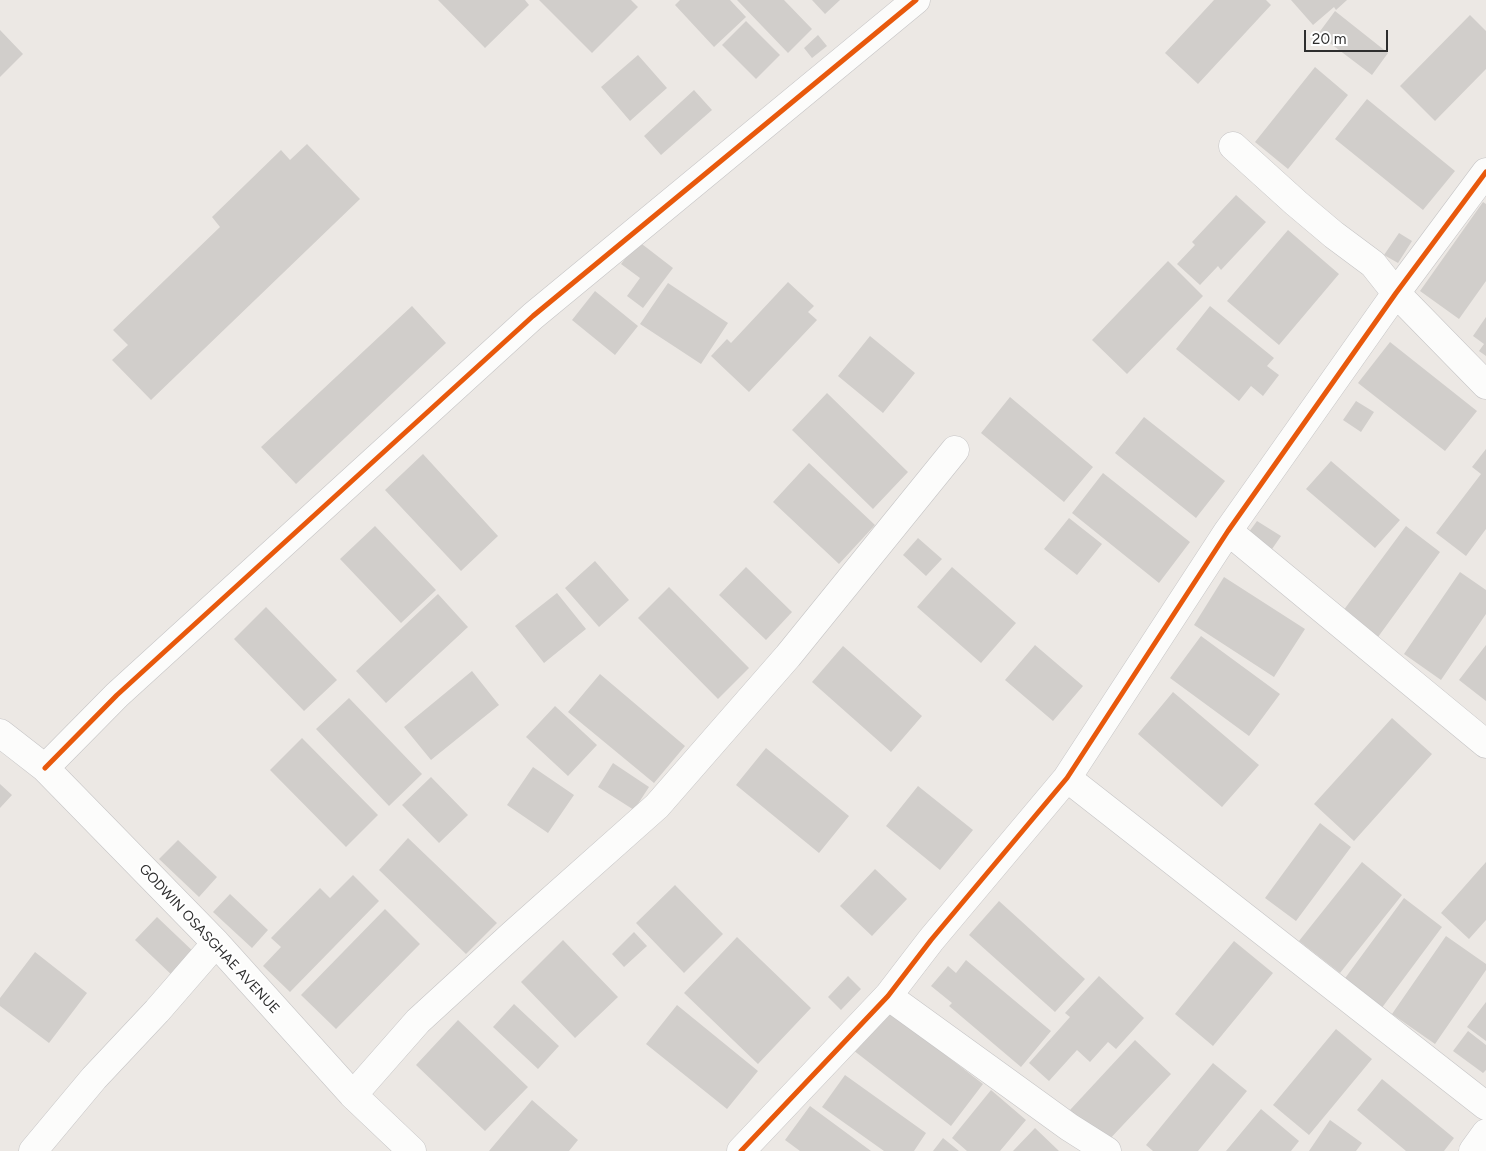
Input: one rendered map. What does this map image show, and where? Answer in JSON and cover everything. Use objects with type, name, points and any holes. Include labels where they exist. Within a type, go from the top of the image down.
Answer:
[{"type":"street","points":[[45,768],[117,695],[534,316],[916,0]]},
{"type":"street","points":[[1234,146],[1296,203],[1373,264],[1396,293],[1486,385]]},
{"type":"street","points":[[741,1151],[888,996],[930,940],[1067,778],[1228,531],[1396,293],[1486,172]]},
{"type":"street","points":[[353,1095],[418,1021],[657,806],[788,656],[955,450]]},
{"type":"street","points":[[1228,531],[1486,744]]},
{"type":"street","name":"GODWIN OSASGHAE AVENUE","points":[[0,733],[45,768],[216,943],[353,1095],[412,1151]]},
{"type":"street","points":[[1067,778],[1486,1106]]},
{"type":"street","points":[[33,1151],[94,1078],[157,1011],[216,943]]},
{"type":"street","points":[[888,996],[1069,1127],[1107,1151]]},
{"type":"street","points":[[1473,1151],[1486,1133]]},
{"type":"building","points":[[438,0],[525,0],[529,5],[485,48]]},
{"type":"building","points":[[539,0],[631,0],[638,7],[592,53]]},
{"type":"building","points":[[680,0],[730,0],[746,17],[714,47],[675,5]]},
{"type":"building","points":[[737,0],[784,0],[812,29],[788,53]]},
{"type":"building","points":[[812,0],[840,0],[825,14]]},
{"type":"building","points":[[1214,0],[1266,0],[1271,5],[1198,84],[1165,53]]},
{"type":"building","points":[[1291,0],[1347,0],[1336,10],[1334,7],[1313,25]]},
{"type":"building","points":[[1335,11],[1388,53],[1372,75],[1318,34]]},
{"type":"building","points":[[1470,15],[1486,31],[1486,69],[1435,121],[1400,86]]},
{"type":"building","points":[[746,21],[780,55],[756,79],[722,45]]},
{"type":"building","points":[[0,30],[23,54],[0,77]]},
{"type":"building","points":[[818,35],[827,46],[812,58],[804,48]]},
{"type":"building","points":[[638,55],[667,88],[630,121],[601,87]]},
{"type":"building","points":[[1315,67],[1348,95],[1288,169],[1255,142]]},
{"type":"building","points":[[694,90],[712,110],[661,155],[644,136]]},
{"type":"building","points":[[1367,99],[1455,171],[1423,210],[1335,139]]},
{"type":"building","points":[[307,144],[360,199],[151,400],[112,360],[128,345],[113,330],[220,227],[212,217],[281,150],[290,160]]},
{"type":"building","points":[[1236,195],[1266,222],[1221,270],[1218,266],[1200,285],[1177,264],[1195,245],[1192,242]]},
{"type":"building","points":[[1483,202],[1486,204],[1486,281],[1459,319],[1420,291]]},
{"type":"building","points":[[1288,230],[1339,274],[1279,345],[1227,301]]},
{"type":"building","points":[[1399,233],[1412,241],[1398,263],[1384,255]]},
{"type":"building","points":[[638,241],[673,268],[643,308],[627,296],[640,278],[621,264]]},
{"type":"building","points":[[1168,261],[1203,296],[1127,374],[1092,340]]},
{"type":"building","points":[[788,282],[814,306],[808,312],[817,320],[749,392],[711,356],[727,339],[731,343]]},
{"type":"building","points":[[668,283],[728,323],[701,364],[640,324]]},
{"type":"building","points":[[595,291],[638,326],[615,355],[572,320]]},
{"type":"building","points":[[412,306],[446,343],[296,484],[261,447]]},
{"type":"building","points":[[1210,306],[1274,358],[1267,366],[1279,375],[1263,396],[1251,386],[1239,401],[1176,349]]},
{"type":"building","points":[[1486,317],[1486,356],[1479,351],[1484,344],[1473,336]]},
{"type":"building","points":[[870,336],[915,373],[883,413],[838,376]]},
{"type":"building","points":[[1390,342],[1477,411],[1445,451],[1358,383]]},
{"type":"building","points":[[827,393],[908,472],[873,509],[792,430]]},
{"type":"building","points":[[1010,397],[1093,467],[1064,502],[981,433]]},
{"type":"building","points":[[1356,401],[1374,412],[1361,432],[1343,420]]},
{"type":"building","points":[[1144,417],[1225,481],[1196,518],[1115,453]]},
{"type":"building","points":[[1486,449],[1486,529],[1466,556],[1436,533],[1481,474],[1472,467]]},
{"type":"building","points":[[423,454],[498,536],[461,571],[385,490]]},
{"type":"building","points":[[1331,461],[1400,520],[1375,548],[1306,489]]},
{"type":"building","points":[[809,463],[875,525],[839,564],[773,502]]},
{"type":"building","points":[[1103,473],[1190,542],[1159,583],[1072,513]]},
{"type":"building","points":[[1069,518],[1102,544],[1077,575],[1044,549]]},
{"type":"building","points":[[1257,521],[1281,536],[1270,552],[1246,536]]},
{"type":"building","points":[[375,526],[436,590],[401,623],[340,559]]},
{"type":"building","points":[[1406,526],[1440,552],[1378,637],[1343,611]]},
{"type":"building","points":[[918,538],[942,559],[926,576],[903,555]]},
{"type":"building","points":[[595,561],[629,600],[599,627],[565,588]]},
{"type":"building","points":[[746,567],[792,612],[766,640],[719,595]]},
{"type":"building","points":[[952,567],[1016,623],[981,663],[917,607]]},
{"type":"building","points":[[1460,572],[1486,590],[1486,614],[1441,680],[1404,654]]},
{"type":"building","points":[[1224,577],[1305,629],[1274,677],[1194,625]]},
{"type":"building","points":[[669,587],[749,668],[718,699],[638,618]]},
{"type":"building","points":[[557,593],[586,629],[544,663],[515,626]]},
{"type":"building","points":[[438,594],[468,627],[386,703],[356,671]]},
{"type":"building","points":[[266,607],[337,680],[304,711],[234,639]]},
{"type":"building","points":[[1201,636],[1280,694],[1249,736],[1170,678]]},
{"type":"building","points":[[1035,645],[1083,686],[1053,721],[1005,680]]},
{"type":"building","points":[[1486,645],[1486,701],[1459,680]]},
{"type":"building","points":[[843,646],[922,716],[891,752],[812,682]]},
{"type":"building","points":[[472,671],[499,705],[431,760],[404,727]]},
{"type":"building","points":[[600,674],[685,746],[654,783],[568,712]]},
{"type":"building","points":[[1173,692],[1259,765],[1222,807],[1138,734]]},
{"type":"building","points":[[349,698],[422,774],[389,806],[316,729]]},
{"type":"building","points":[[555,706],[597,745],[568,776],[526,737]]},
{"type":"building","points":[[1392,718],[1432,754],[1354,841],[1314,804]]},
{"type":"building","points":[[302,738],[378,815],[346,847],[270,770]]},
{"type":"building","points":[[766,748],[849,816],[819,853],[736,785]]},
{"type":"building","points":[[613,763],[649,787],[634,810],[598,787]]},
{"type":"building","points":[[533,767],[574,795],[548,833],[507,805]]},
{"type":"building","points":[[431,777],[468,815],[439,843],[402,805]]},
{"type":"building","points":[[0,784],[12,795],[0,808]]},
{"type":"building","points":[[918,786],[973,830],[940,870],[886,826]]},
{"type":"building","points":[[1320,823],[1351,847],[1296,921],[1265,898]]},
{"type":"building","points":[[408,838],[497,923],[466,954],[379,870]]},
{"type":"building","points":[[178,840],[217,877],[199,897],[159,859]]},
{"type":"building","points":[[1362,862],[1402,895],[1340,973],[1299,941]]},
{"type":"building","points":[[1486,862],[1486,920],[1469,939],[1441,913]]},
{"type":"building","points":[[875,869],[907,899],[872,936],[840,906]]},
{"type":"building","points":[[353,875],[379,901],[290,992],[263,966],[281,947],[271,938],[320,888],[330,898]]},
{"type":"building","points":[[675,885],[723,934],[684,973],[636,923]]},
{"type":"building","points":[[230,894],[268,930],[252,948],[213,912]]},
{"type":"building","points":[[1404,898],[1442,927],[1381,1009],[1343,981]]},
{"type":"building","points":[[999,901],[1085,979],[1055,1012],[969,935]]},
{"type":"building","points":[[385,909],[420,944],[336,1029],[301,995]]},
{"type":"building","points":[[157,917],[198,956],[176,979],[135,940]]},
{"type":"building","points":[[634,932],[647,946],[624,967],[612,954]]},
{"type":"building","points":[[1446,936],[1486,964],[1486,970],[1435,1044],[1392,1014]]},
{"type":"building","points":[[737,937],[811,1008],[758,1064],[684,993]]},
{"type":"building","points":[[563,940],[618,997],[575,1038],[521,982]]},
{"type":"building","points":[[1234,941],[1273,973],[1213,1046],[1175,1014]]},
{"type":"building","points":[[35,952],[87,993],[49,1043],[0,1006],[0,998]]},
{"type":"building","points":[[966,960],[1051,1031],[1021,1067],[949,1006],[952,1003],[931,986],[948,966],[956,973]]},
{"type":"building","points":[[848,976],[861,989],[841,1010],[828,997]]},
{"type":"building","points":[[1099,976],[1144,1018],[1116,1049],[1108,1042],[1090,1062],[1077,1050],[1049,1081],[1029,1063],[1070,1017],[1065,1013]]},
{"type":"building","points":[[1486,1002],[1486,1041],[1467,1027]]},
{"type":"building","points":[[514,1004],[559,1046],[538,1069],[493,1027]]},
{"type":"building","points":[[677,1005],[758,1071],[727,1109],[646,1044]]},
{"type":"building","points":[[885,1008],[983,1084],[951,1126],[853,1050]]},
{"type":"building","points":[[458,1020],[528,1087],[485,1131],[416,1065]]},
{"type":"building","points":[[1336,1029],[1372,1059],[1309,1135],[1273,1105]]},
{"type":"building","points":[[1468,1031],[1486,1045],[1486,1070],[1483,1073],[1453,1051]]},
{"type":"building","points":[[1135,1040],[1171,1074],[1106,1143],[1070,1110]]},
{"type":"building","points":[[1213,1063],[1247,1091],[1198,1151],[1153,1151],[1146,1145]]},
{"type":"building","points":[[845,1075],[926,1133],[914,1151],[884,1151],[822,1107]]},
{"type":"building","points":[[1382,1079],[1454,1138],[1444,1151],[1406,1151],[1357,1110]]},
{"type":"building","points":[[991,1090],[1026,1120],[1000,1151],[967,1151],[952,1138]]},
{"type":"building","points":[[532,1100],[578,1140],[569,1151],[489,1151]]},
{"type":"building","points":[[810,1106],[871,1151],[800,1151],[785,1140]]},
{"type":"building","points":[[1261,1109],[1299,1141],[1291,1151],[1226,1151]]},
{"type":"building","points":[[1330,1120],[1362,1143],[1356,1151],[1309,1151]]},
{"type":"building","points":[[1035,1128],[1059,1151],[1013,1151]]},
{"type":"building","points":[[943,1138],[959,1151],[933,1151]]},
{"type":"cycle path","points":[[45,768],[117,695],[533,316],[916,0]]},
{"type":"cycle path","points":[[741,1151],[888,996],[931,940],[1067,778],[1228,531],[1396,293],[1486,172]]}]
